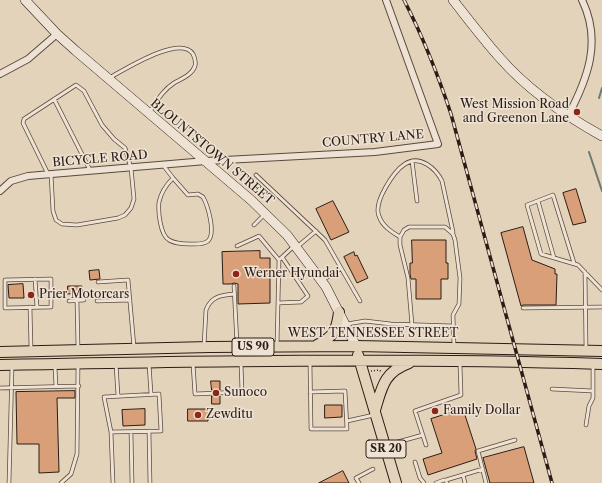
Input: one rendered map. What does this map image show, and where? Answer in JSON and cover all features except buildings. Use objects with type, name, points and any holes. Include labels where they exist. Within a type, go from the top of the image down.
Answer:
[{"type":"main road","name":"BLOUNTSTOWN STREET","points":[[25,0],[57,34],[148,114],[206,161],[266,214],[296,246],[322,281],[356,346]]},
{"type":"main road","points":[[453,0],[500,58],[532,89],[568,116],[602,136]]},
{"type":"main road","points":[[315,346],[328,339],[333,333],[337,327],[339,312]]},
{"type":"main road","name":"WEST TENNESSEE STREET","points":[[0,352],[277,346],[356,346],[602,351]]},
{"type":"main road","name":"SR 20","points":[[356,346],[396,483]]},
{"type":"main road","points":[[78,350],[78,363]]},
{"type":"main road","name":"US 90","points":[[0,365],[116,362],[360,360],[597,364]]},
{"type":"main road","points":[[376,412],[382,387],[388,376],[399,366],[415,361]]},
{"type":"street","name":"COUNTRY LANE","points":[[206,161],[375,152],[438,144],[386,0]]},
{"type":"street","points":[[568,116],[587,80],[596,54],[594,28],[588,8],[582,0]]},
{"type":"street","points":[[0,74],[28,59],[57,34]]},
{"type":"street","name":"BICYCLE ROAD","points":[[0,191],[11,181],[19,178],[206,161]]},
{"type":"lane","points":[[108,79],[141,60],[165,50],[176,48],[190,50],[195,59],[195,66],[193,70],[186,77],[173,84],[163,92],[148,114]]},
{"type":"lane","points":[[76,85],[84,90],[102,125],[114,139],[125,148],[131,168],[134,199],[131,208],[125,215],[118,218],[77,225],[62,224],[56,220],[53,211],[50,174],[23,123],[24,119],[76,85]]},
{"type":"lane","points":[[54,99],[90,171]]},
{"type":"lane","points":[[412,161],[417,201]]},
{"type":"lane","points":[[400,237],[390,231],[382,223],[378,216],[378,205],[393,176],[404,164],[417,161],[436,171],[442,181],[455,240],[460,278],[459,304],[453,315],[454,348]]},
{"type":"lane","points":[[163,165],[172,178],[188,195],[198,194],[203,197],[210,212],[211,231],[210,238],[206,242],[200,244],[184,244],[169,241],[165,237],[162,231],[159,203],[165,186],[172,178]]},
{"type":"lane","points":[[256,175],[325,240],[360,302]]},
{"type":"lane","points":[[574,263],[553,195],[527,206],[541,254],[578,265],[602,290]]},
{"type":"lane","points":[[538,201],[554,258]]},
{"type":"lane","points":[[254,225],[266,214]]},
{"type":"lane","points":[[412,325],[408,278],[400,245],[400,237],[404,230],[409,227],[445,227],[453,234]]},
{"type":"lane","points":[[279,260],[316,231]]},
{"type":"lane","points":[[237,246],[259,236],[279,260],[277,346]]},
{"type":"lane","points":[[278,303],[301,302],[308,296],[282,257]]},
{"type":"lane","points":[[322,281],[341,268]]},
{"type":"lane","points":[[585,272],[586,350]]},
{"type":"lane","points":[[35,279],[37,307]]},
{"type":"lane","points":[[35,279],[50,279],[51,307],[5,308],[5,280],[35,279]]},
{"type":"lane","points":[[98,282],[128,280],[134,349]]},
{"type":"lane","points":[[234,286],[237,347]]},
{"type":"lane","points":[[204,347],[206,310],[208,305],[218,296],[235,294]]},
{"type":"lane","points":[[69,301],[84,300]]},
{"type":"lane","points":[[97,301],[130,300]]},
{"type":"lane","points":[[77,301],[78,350]]},
{"type":"lane","points":[[30,307],[32,351]]},
{"type":"lane","points":[[523,308],[602,307]]},
{"type":"lane","points":[[345,324],[365,321],[412,325],[453,326]]},
{"type":"lane","points":[[193,362],[195,394],[242,392],[241,361]]},
{"type":"lane","points":[[310,361],[310,392],[311,429],[347,429],[345,391],[310,392]]},
{"type":"lane","points":[[116,362],[118,396]]},
{"type":"lane","points":[[149,362],[151,394]]},
{"type":"lane","points":[[426,445],[415,411],[461,395],[460,362]]},
{"type":"lane","points":[[61,483],[70,474],[77,454],[79,386],[78,363]]},
{"type":"lane","points":[[55,364],[56,387]]},
{"type":"lane","points":[[586,425],[589,406],[593,398],[597,364]]},
{"type":"lane","points":[[9,483],[12,365]]},
{"type":"lane","points":[[0,388],[79,386]]},
{"type":"lane","points":[[552,389],[593,391]]},
{"type":"lane","points":[[110,432],[161,431],[159,394],[104,397],[110,432],[113,483]]},
{"type":"lane","points":[[347,421],[376,412]]},
{"type":"lane","points":[[149,431],[150,483]]},
{"type":"lane","points":[[131,432],[132,483]]},
{"type":"lane","points":[[385,445],[423,435]]},
{"type":"lane","points":[[486,483],[478,452],[516,440]]},
{"type":"lane","points":[[415,462],[420,478],[424,483]]},
{"type":"lane","points":[[359,483],[356,478],[374,469]]},
{"type":"lane","points":[[436,483],[483,469]]},
{"type":"lane","points":[[463,475],[465,483]]},
{"type":"path","points":[[371,372],[379,370],[384,374]]},
{"type":"waterway","points":[[599,98],[602,88]]},
{"type":"waterway","points":[[589,152],[602,191]]},
{"type":"railway","points":[[404,0],[430,56],[451,114],[552,483]]},
{"type":"place","name":"West Mission Road and Greenon Lane","points":[[577,112]]},
{"type":"place","name":"Werner Hyundai","points":[[236,274]]},
{"type":"place","name":"Prier Motorcars","points":[[31,295]]},
{"type":"place","name":"Sunoco","points":[[216,393]]},
{"type":"place","name":"Family Dollar","points":[[435,411]]},
{"type":"place","name":"Zewditu","points":[[198,415]]}]
